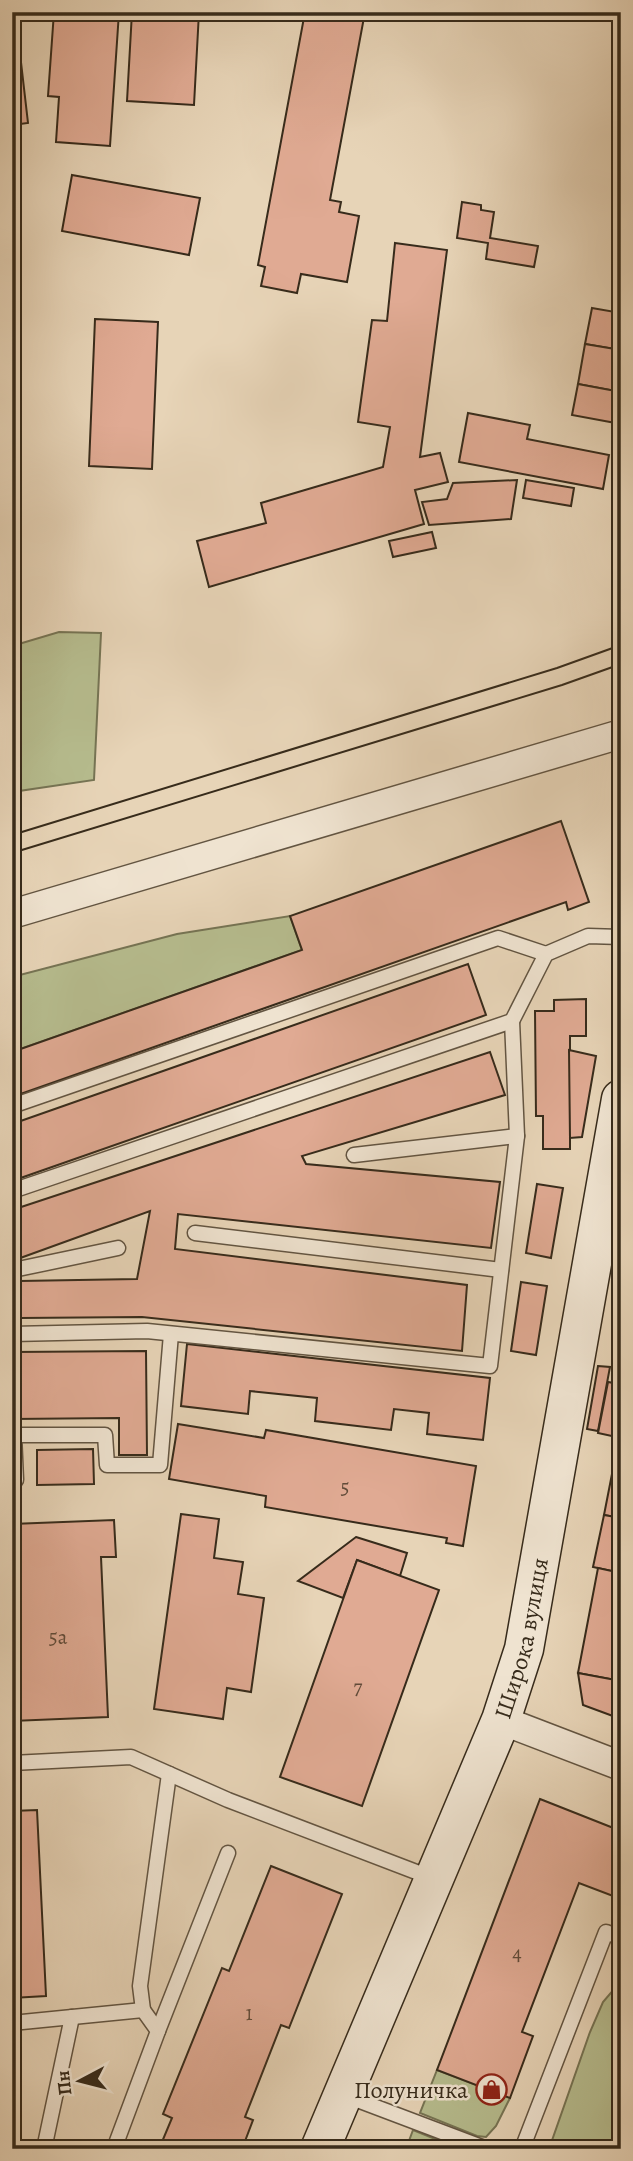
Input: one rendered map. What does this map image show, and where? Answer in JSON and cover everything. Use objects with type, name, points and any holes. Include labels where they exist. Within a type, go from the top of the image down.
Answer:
[{"type":"street","points":[[12,914],[621,734]]},
{"type":"street","name":"Широка вулиця","points":[[320,2149],[501,1720],[524,1649],[619,1112]]},
{"type":"street","points":[[501,1720],[621,1766]]},
{"type":"lane","points":[[12,1334],[147,1331],[490,1366],[517,1136],[512,1021],[546,954],[588,936],[621,937]]},
{"type":"lane","points":[[12,1106],[498,938],[546,954]]},
{"type":"lane","points":[[12,1191],[512,1021]]},
{"type":"lane","points":[[354,1155],[517,1136]]},
{"type":"lane","points":[[195,1233],[501,1270]]},
{"type":"lane","points":[[12,1273],[18,1269],[118,1248]]},
{"type":"lane","points":[[16,1480],[14,1436],[105,1435],[107,1465],[160,1465],[171,1334]]},
{"type":"lane","points":[[12,1763],[131,1757],[228,1800],[433,1878]]},
{"type":"lane","points":[[158,2031],[143,2010],[140,1986],[169,1774]]},
{"type":"lane","points":[[114,2149],[228,1853]]},
{"type":"lane","points":[[523,2149],[606,1933],[621,1938]]},
{"type":"lane","points":[[12,2024],[143,2010]]},
{"type":"lane","points":[[44,2149],[72,2017]]},
{"type":"lane","points":[[341,2094],[487,2149]]},
{"type":"green space","points":[[59,632],[101,633],[94,780],[12,792],[12,646]]},
{"type":"green space","points":[[290,916],[302,950],[12,1052],[12,977],[177,934]]},
{"type":"green space","points":[[621,1981],[621,2149],[549,2149],[590,2032],[603,2002]]},
{"type":"green space","points":[[437,2070],[510,2098],[496,2126],[486,2137],[477,2136],[420,2113]]},
{"type":"green space","points":[[413,2130],[460,2149],[406,2149]]},
{"type":"building","points":[[54,12],[119,12],[110,146],[56,142],[59,97],[48,96]]},
{"type":"building","points":[[132,12],[199,12],[194,105],[127,101]]},
{"type":"building","points":[[305,12],[365,12],[330,200],[341,202],[339,212],[359,216],[347,282],[301,274],[297,293],[261,286],[265,267],[258,265]]},
{"type":"building","points":[[12,19],[16,19],[28,123],[12,125]]},
{"type":"building","points":[[72,175],[200,198],[189,255],[62,231]]},
{"type":"building","points":[[462,202],[481,205],[481,210],[494,212],[490,238],[538,246],[534,267],[486,259],[488,243],[457,238]]},
{"type":"building","points":[[395,243],[447,250],[420,457],[440,453],[448,482],[415,490],[424,524],[209,587],[197,541],[266,523],[261,503],[383,467],[390,427],[358,422],[372,320],[387,321]]},
{"type":"building","points":[[592,308],[621,313],[621,350],[585,344]]},
{"type":"building","points":[[95,319],[158,322],[152,469],[89,466]]},
{"type":"building","points":[[585,344],[621,350],[621,392],[578,384]]},
{"type":"building","points":[[578,384],[621,392],[621,424],[572,415]]},
{"type":"building","points":[[468,413],[530,425],[527,439],[609,455],[603,489],[459,462]]},
{"type":"building","points":[[517,480],[511,519],[429,525],[422,502],[447,499],[453,483]]},
{"type":"building","points":[[526,480],[574,488],[571,506],[523,498]]},
{"type":"building","points":[[432,532],[436,548],[393,557],[389,541]]},
{"type":"building","points":[[561,821],[589,902],[568,910],[566,902],[12,1097],[12,1052],[302,950],[290,916]]},
{"type":"building","points":[[468,964],[486,1015],[12,1181],[12,1124]]},
{"type":"building","points":[[586,999],[586,1036],[570,1036],[570,1149],[543,1149],[543,1116],[536,1116],[535,1011],[554,1011],[554,1000]]},
{"type":"building","points":[[569,1050],[596,1056],[582,1137],[570,1138]]},
{"type":"building","points":[[490,1052],[505,1095],[302,1156],[306,1164],[500,1182],[491,1248],[178,1214],[175,1249],[467,1285],[462,1351],[142,1317],[20,1318],[20,1281],[137,1279],[150,1211],[12,1261],[12,1210]]},
{"type":"building","points":[[537,1184],[563,1188],[551,1258],[526,1253]]},
{"type":"building","points":[[521,1282],[547,1286],[536,1355],[511,1351]]},
{"type":"building","points":[[187,1344],[490,1378],[483,1440],[427,1434],[429,1413],[394,1409],[391,1430],[315,1421],[317,1398],[250,1391],[248,1414],[181,1406]]},
{"type":"building","points":[[146,1351],[147,1455],[119,1455],[119,1418],[12,1419],[12,1352]]},
{"type":"building","points":[[598,1366],[610,1367],[598,1431],[587,1429]]},
{"type":"building","points":[[621,1372],[621,1438],[598,1433],[608,1382],[619,1384]]},
{"type":"building","points":[[178,1424],[264,1438],[266,1430],[476,1466],[463,1546],[446,1543],[447,1538],[265,1507],[266,1496],[169,1479]]},
{"type":"building","points":[[621,1438],[621,1518],[604,1515]]},
{"type":"building","points":[[93,1449],[94,1484],[37,1485],[37,1450]]},
{"type":"building","points":[[181,1514],[219,1519],[214,1558],[243,1562],[238,1594],[264,1598],[251,1692],[227,1688],[223,1719],[154,1709]]},
{"type":"building","points":[[604,1515],[621,1518],[621,1573],[593,1567]]},
{"type":"building","points":[[114,1520],[116,1557],[101,1557],[108,1717],[12,1721],[12,1524]]},
{"type":"building","points":[[356,1537],[407,1553],[400,1576],[357,1560],[343,1598],[298,1581]]},
{"type":"building","points":[[357,1560],[439,1590],[362,1806],[280,1777]]},
{"type":"building","points":[[598,1568],[621,1573],[621,1681],[578,1673]]},
{"type":"building","points":[[578,1673],[621,1681],[621,1719],[583,1705]]},
{"type":"building","points":[[540,1799],[621,1831],[621,1899],[579,1883],[522,2032],[533,2036],[510,2098],[437,2070]]},
{"type":"building","points":[[37,1810],[46,1996],[12,1998],[12,1811]]},
{"type":"building","points":[[271,1866],[342,1894],[289,2028],[281,2025],[245,2117],[253,2120],[242,2149],[159,2149],[172,2118],[163,2114],[222,1968],[229,1971]]},
{"type":"building","points":[[12,2041],[15,2041],[12,2131]]},
{"type":"tram line","points":[[12,835],[557,668],[621,645]]},
{"type":"tram line","points":[[12,853],[562,685],[621,664]]},
{"type":"place","name":"Полуничка","points":[[491,2090]]}]
